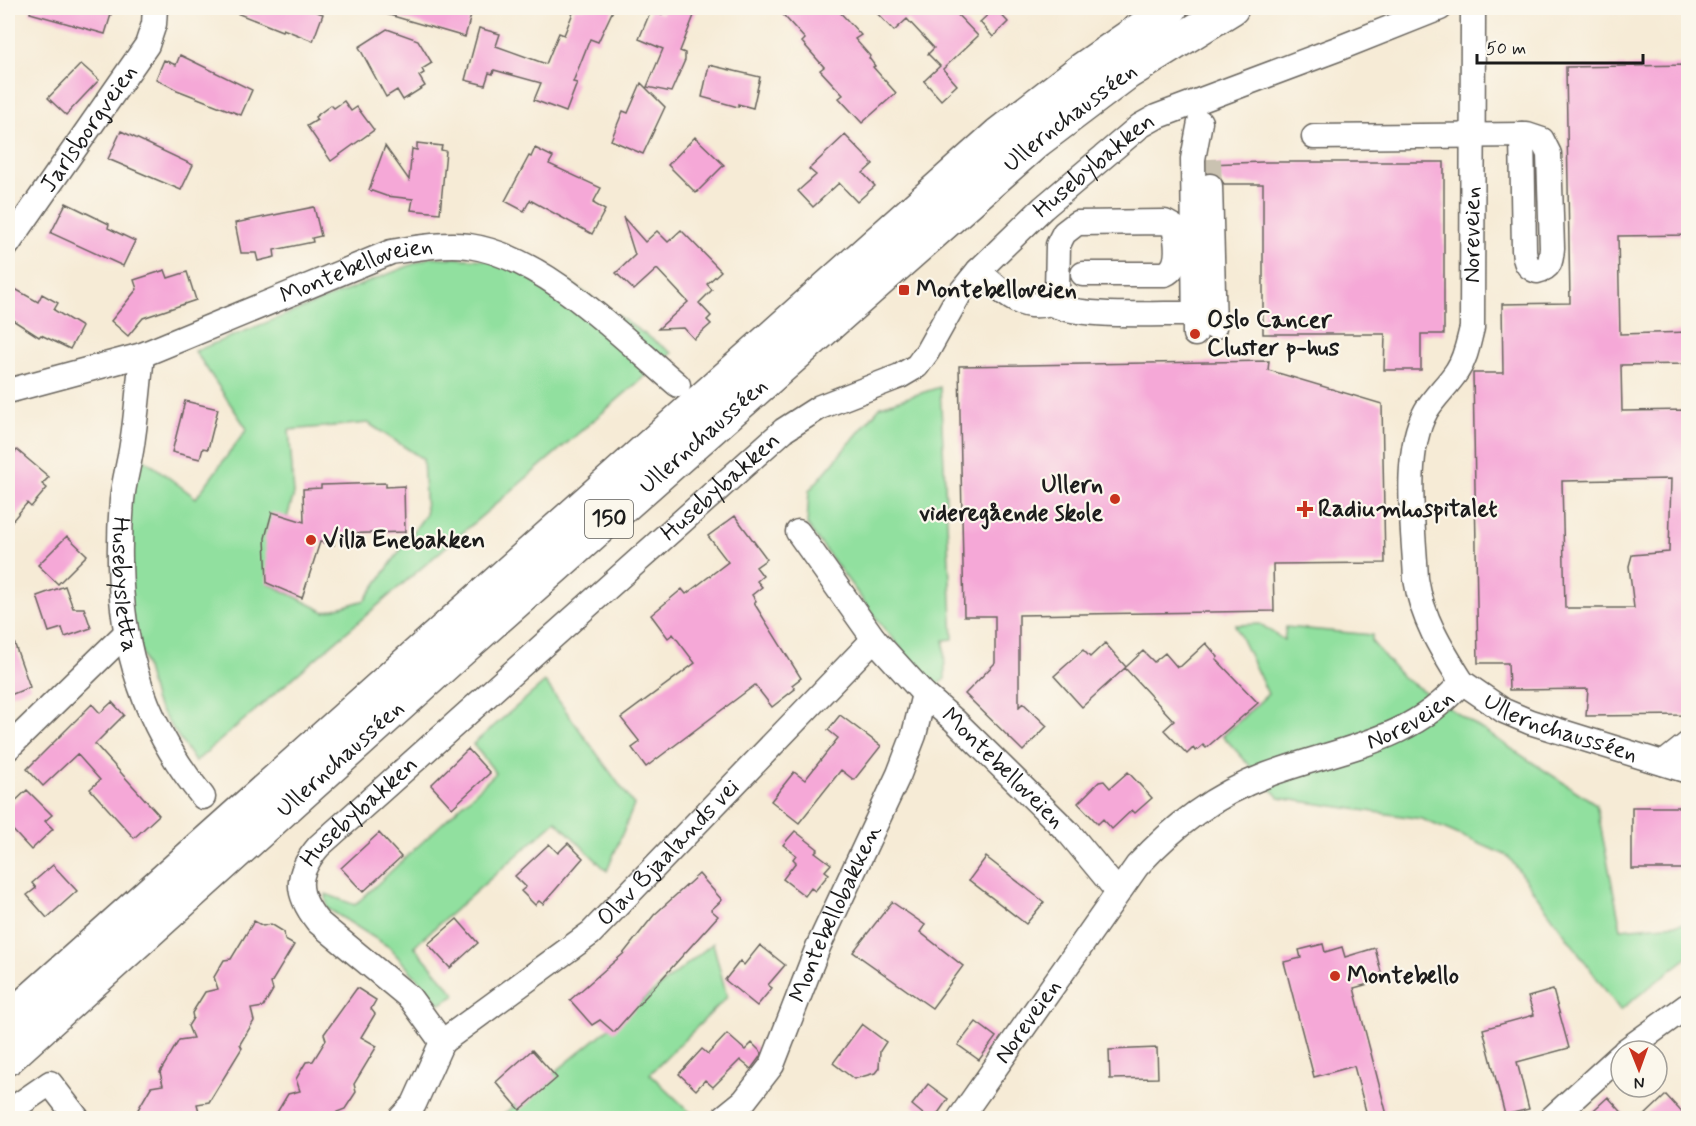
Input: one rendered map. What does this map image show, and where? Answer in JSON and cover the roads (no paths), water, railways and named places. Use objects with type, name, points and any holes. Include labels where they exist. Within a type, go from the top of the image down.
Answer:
[{"type":"highway","name":"Ullernchausséen","points":[[8,1020],[999,134],[1084,68],[1171,8]]},
{"type":"highway","name":"Ullernchausséen","points":[[8,1058],[452,658],[1037,141],[1127,73],[1232,8]]},
{"type":"street","name":"Jarlsborgveien","points":[[8,244],[147,45],[154,24],[155,8]]},
{"type":"street","name":"Husebybakken","points":[[442,1042],[410,998],[331,934],[306,907],[300,881],[309,857],[784,430],[820,407],[900,376],[916,366],[927,352],[960,293],[978,271],[1043,208],[1124,137],[1156,117],[1197,113],[1337,49],[1440,8]]},
{"type":"street","name":"Noreveien","points":[[960,1119],[1118,892],[1137,866],[1166,834],[1209,802],[1266,775],[1404,730],[1445,702],[1462,682],[1436,641],[1419,596],[1416,579],[1413,468],[1415,444],[1425,412],[1457,371],[1465,356],[1472,328],[1473,8]]},
{"type":"street","points":[[1197,113],[1207,140],[1209,159]]},
{"type":"street","points":[[1197,113],[1193,159],[1201,325]]},
{"type":"street","points":[[1314,137],[1522,135],[1542,140],[1549,154],[1551,261],[1547,268],[1537,271],[1530,268],[1525,261],[1522,135]]},
{"type":"street","points":[[1201,325],[1210,186]]},
{"type":"street","points":[[978,271],[1013,300],[1025,306],[1037,307],[1050,303],[1057,291],[1058,245],[1064,233],[1077,223],[1165,222],[1174,227],[1176,266],[1171,271],[1165,274],[1083,274]]},
{"type":"street","name":"Montebelloveien","points":[[8,391],[142,355],[391,252],[434,246],[469,246],[517,259],[567,291],[678,385]]},
{"type":"street","points":[[1050,303],[1058,308],[1201,325]]},
{"type":"street","name":"Husebysletta","points":[[142,355],[121,519],[119,581],[125,634],[158,730],[183,773],[203,797]]},
{"type":"street","name":"Montebelloveien","points":[[798,532],[874,639],[924,694],[954,720],[1070,834],[1118,892]]},
{"type":"street","points":[[8,748],[125,634]]},
{"type":"street","name":"Olav Bjaalands vei","points":[[442,1042],[591,933],[874,639]]},
{"type":"street","name":"Ullernchausséen","points":[[1462,682],[1504,711],[1530,722],[1689,771]]},
{"type":"street","name":"Montebellobakken","points":[[723,1119],[744,1101],[772,1065],[818,947],[899,774],[914,735],[924,694]]},
{"type":"street","name":"Ullernchausséen","points":[[1664,764],[1689,744]]},
{"type":"street","points":[[1642,1039],[1687,1006]]},
{"type":"street","points":[[401,1119],[414,1104],[442,1042]]},
{"type":"street","points":[[1552,1119],[1609,1065]]},
{"type":"street","points":[[8,1112],[50,1083],[77,1119]]},
{"type":"tunnel","points":[[1209,159],[1210,186]]},
{"type":"place","name":"Montebelloveien","points":[[904,290]]},
{"type":"place","name":"Oslo Cancer Cluster p-hus","points":[[1195,334]]},
{"type":"place","name":"Ullern videregående skole","points":[[1115,499]]},
{"type":"place","name":"Radiumhospitalet","points":[[1305,509]]},
{"type":"place","name":"Villa Enebakken","points":[[311,540]]},
{"type":"place","name":"Montebello","points":[[1335,976]]}]
